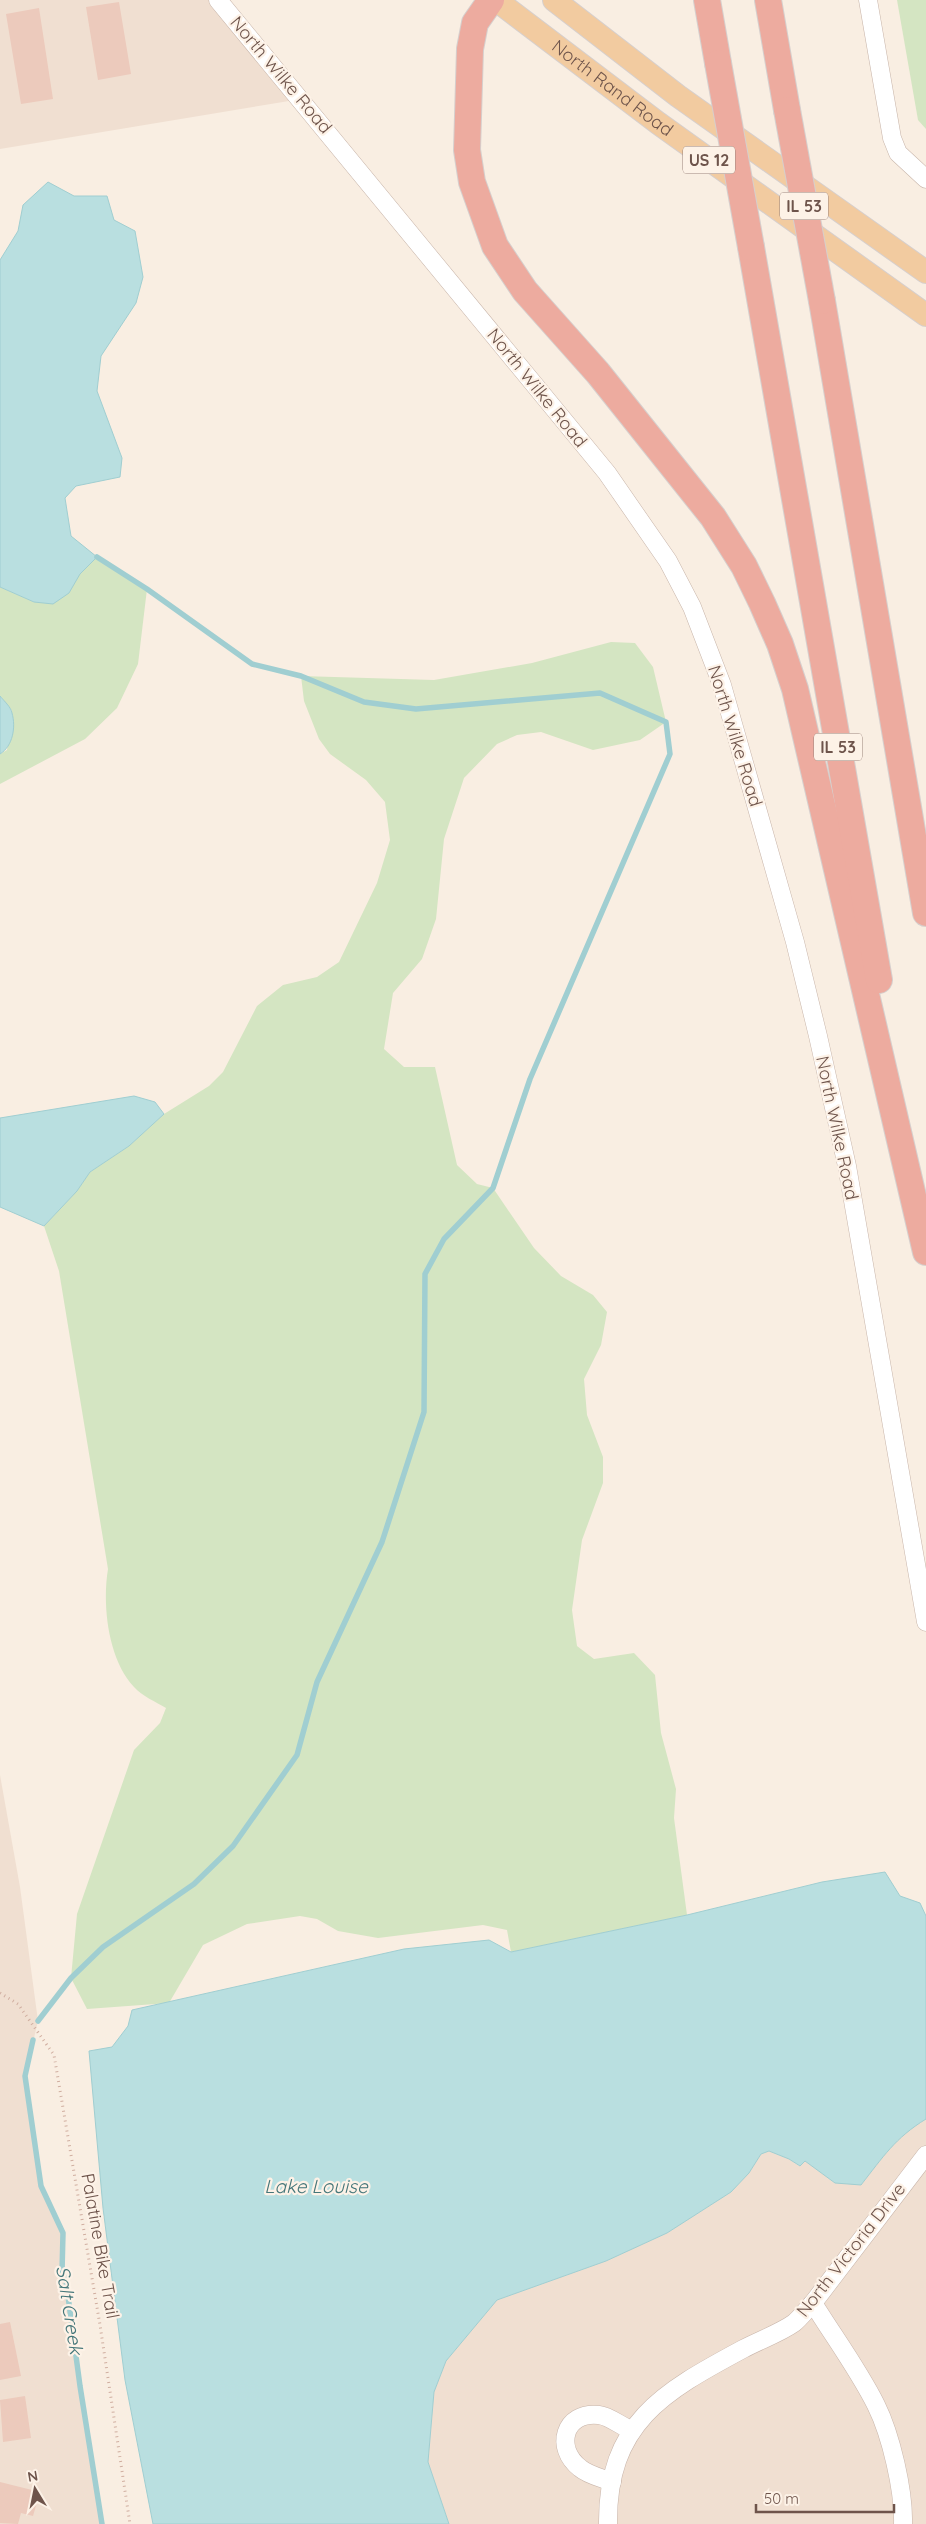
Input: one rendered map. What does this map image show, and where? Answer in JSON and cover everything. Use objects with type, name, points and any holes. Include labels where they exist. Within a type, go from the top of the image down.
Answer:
[{"type":"highway","points":[[491,0],[475,23],[470,49],[467,89],[467,150],[472,182],[482,212],[495,246],[526,291],[598,373],[713,517],[744,566],[776,636],[795,690],[926,1252]]},
{"type":"highway","name":"IL 53","points":[[707,0],[926,1247]]},
{"type":"highway","name":"IL 53","points":[[768,0],[822,301],[926,913]]},
{"type":"main road","name":"North Rand Road","points":[[496,0],[658,123],[926,315]]},
{"type":"main road","name":"North Rand Road","points":[[554,0],[678,96],[926,272]]},
{"type":"street","name":"North Wilke Road","points":[[218,0],[607,473],[668,561],[692,607],[722,685],[795,942],[818,1036],[847,1166],[926,1622]]},
{"type":"street","points":[[868,0],[892,138],[902,158],[926,179]]},
{"type":"street","name":"North Victoria Drive","points":[[608,2524],[608,2503],[612,2482],[620,2451],[631,2430],[669,2393],[687,2380],[794,2323],[813,2303],[902,2184],[924,2162]]},
{"type":"street","points":[[813,2303],[876,2406],[898,2476],[903,2524]]},
{"type":"street","points":[[612,2482],[581,2470],[571,2460],[565,2448],[565,2436],[571,2423],[584,2416],[600,2415],[631,2430]]},
{"type":"path","name":"Palatine Bike Trail","points":[[0,1993],[18,2004],[54,2055],[100,2325],[130,2524]]},
{"type":"shaded area","points":[[0,0],[218,0],[301,99],[0,149]]},
{"type":"shaded area","points":[[0,1775],[20,1887],[38,2021],[25,2076],[41,2186],[63,2233],[62,2272],[66,2281],[80,2386],[102,2524],[0,2524]]},
{"type":"shaded area","points":[[926,2119],[926,2524],[449,2524],[428,2462],[434,2392],[446,2361],[497,2300],[606,2261],[667,2233],[731,2192],[749,2173],[761,2154],[769,2151],[789,2159],[799,2166],[805,2161],[835,2183],[889,2148],[905,2132]]},
{"type":"green space","points":[[897,0],[926,0],[926,129],[918,120]]},
{"type":"green space","points":[[97,557],[147,589],[138,664],[117,708],[85,739],[0,784],[0,754],[7,750],[12,711],[0,696],[0,587],[34,602],[69,593],[79,574]]},
{"type":"green space","points":[[611,642],[635,643],[653,667],[666,722],[640,740],[593,750],[541,732],[517,735],[497,744],[464,778],[444,839],[436,919],[422,959],[393,993],[384,1049],[404,1067],[435,1067],[457,1165],[477,1184],[493,1188],[534,1248],[561,1276],[593,1295],[607,1312],[601,1345],[584,1379],[587,1415],[603,1457],[603,1483],[582,1540],[572,1610],[577,1646],[594,1659],[634,1653],[655,1675],[661,1733],[676,1789],[674,1818],[687,1915],[511,1952],[507,1930],[483,1925],[378,1938],[338,1931],[317,1919],[300,1916],[247,1924],[203,1945],[169,2003],[87,2009],[71,1978],[77,1914],[134,1750],[160,1723],[166,1708],[134,1687],[118,1662],[113,1647],[107,1615],[106,1583],[108,1569],[59,1271],[44,1226],[77,1191],[90,1172],[129,1146],[164,1114],[209,1086],[223,1072],[257,1006],[283,985],[317,977],[339,962],[377,883],[390,840],[385,802],[366,780],[330,754],[319,739],[304,701],[301,676],[434,680],[532,663]]},
{"type":"water","points":[[48,182],[74,196],[107,196],[114,220],[135,231],[143,277],[136,303],[101,356],[97,391],[122,458],[120,477],[76,486],[65,498],[71,536],[97,557],[80,574],[69,593],[53,604],[34,602],[0,587],[0,260],[18,231],[23,205]]},
{"type":"water","points":[[0,696],[9,706],[14,724],[11,741],[0,754]]},
{"type":"water","points":[[134,1096],[155,1102],[164,1114],[129,1146],[90,1172],[77,1191],[44,1226],[0,1207],[0,1118]]},
{"type":"water","name":"Lake Louise","points":[[885,1872],[900,1896],[920,1903],[926,1916],[926,2119],[898,2141],[861,2185],[835,2183],[805,2161],[800,2166],[789,2159],[769,2151],[761,2154],[749,2173],[731,2192],[667,2233],[606,2261],[497,2300],[446,2361],[434,2392],[428,2462],[449,2524],[153,2524],[125,2380],[103,2208],[89,2051],[112,2047],[128,2026],[132,2010],[404,1949],[489,1940],[511,1952],[687,1915],[822,1882]]},
{"type":"building","points":[[119,2],[131,74],[98,80],[86,7]]},
{"type":"building","points":[[39,8],[53,99],[21,104],[6,14]]},
{"type":"building","points":[[10,2322],[21,2376],[0,2380],[0,2324]]},
{"type":"building","points":[[25,2396],[31,2438],[3,2442],[0,2400]]},
{"type":"building","points":[[0,2482],[40,2492],[33,2516],[21,2513],[18,2524],[0,2523]]},
{"type":"waterway","points":[[38,2021],[71,1978],[103,1947],[194,1884],[233,1846],[297,1755],[317,1682],[382,1542],[424,1412],[425,1274],[444,1239],[493,1188],[530,1079],[670,754],[666,722],[600,693],[416,709],[364,702],[301,676],[252,664],[147,589],[97,557]]},
{"type":"waterway","name":"Salt Creek","points":[[33,2040],[25,2076],[41,2186],[63,2233],[62,2272],[66,2281],[80,2386],[102,2524]]}]
